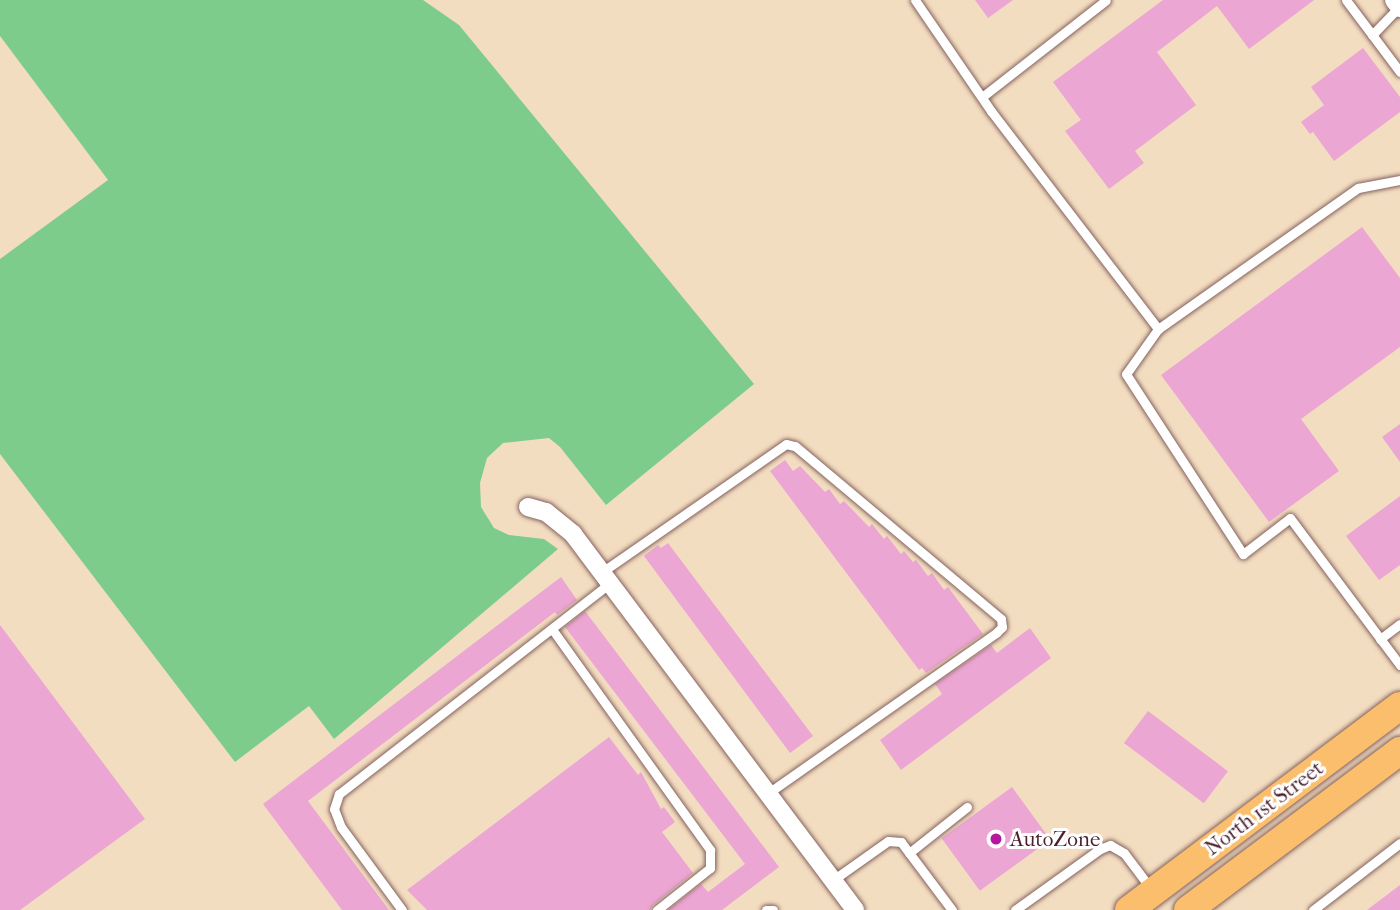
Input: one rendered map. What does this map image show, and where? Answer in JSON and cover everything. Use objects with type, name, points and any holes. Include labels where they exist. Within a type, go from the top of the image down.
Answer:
[{"type":"main road","name":"North 1st Street","points":[[1129,910],[1400,706]]},
{"type":"main road","name":"North 1st Street","points":[[1188,910],[1400,751]]},
{"type":"street","points":[[528,507],[546,512],[573,534],[855,910]]},
{"type":"lane","points":[[915,0],[982,97],[1158,329]]},
{"type":"lane","points":[[982,97],[1105,0]]},
{"type":"lane","points":[[1346,0],[1400,72]]},
{"type":"lane","points":[[1372,35],[1398,5]]},
{"type":"lane","points":[[1400,180],[1358,188],[1158,329],[1126,374],[1243,554],[1290,518],[1400,665]]},
{"type":"lane","points":[[402,910],[341,827],[334,810],[339,794],[552,629],[606,578],[786,444],[795,446],[1001,619],[1003,627],[768,793]]},
{"type":"lane","points":[[1380,639],[1400,624]]},
{"type":"lane","points":[[552,629],[710,850],[710,868],[657,910]]},
{"type":"lane","points":[[909,853],[967,807]]},
{"type":"lane","points":[[833,880],[888,841],[901,842],[952,910]]},
{"type":"lane","points":[[1313,910],[1400,843]]},
{"type":"lane","points":[[1015,910],[1100,849],[1110,845],[1124,853],[1153,892]]},
{"type":"lane","points":[[766,910],[773,910]]},
{"type":"green space","points":[[0,0],[423,0],[459,25],[754,384],[606,505],[560,447],[549,438],[503,443],[487,458],[480,483],[481,507],[494,528],[509,535],[544,539],[558,549],[334,739],[309,706],[235,762],[0,454],[0,259],[108,180],[0,36]]},
{"type":"building","points":[[975,0],[1013,0],[988,18]]},
{"type":"building","points":[[1163,0],[1314,0],[1249,49],[1217,6],[1157,52],[1196,105],[1135,151],[1144,163],[1109,189],[1065,131],[1081,120],[1053,82]]},
{"type":"building","points":[[1363,48],[1400,97],[1400,112],[1334,161],[1313,132],[1310,134],[1301,122],[1324,105],[1311,87]]},
{"type":"building","points":[[1362,227],[1400,278],[1400,347],[1301,419],[1339,471],[1269,522],[1161,375]]},
{"type":"building","points":[[1400,424],[1400,462],[1382,437]]},
{"type":"building","points":[[785,460],[793,471],[800,466],[825,492],[829,489],[840,504],[844,501],[869,527],[872,524],[884,539],[887,536],[901,554],[904,551],[913,562],[916,560],[928,576],[932,573],[944,590],[948,587],[983,634],[926,673],[922,668],[919,670],[770,471]]},
{"type":"building","points":[[1400,496],[1400,565],[1379,580],[1346,536]]},
{"type":"building","points":[[668,543],[813,736],[790,753],[644,556],[658,545],[661,548]]},
{"type":"building","points":[[561,577],[577,600],[557,615],[555,612],[308,801],[389,910],[342,910],[263,804]]},
{"type":"building","points":[[585,611],[779,867],[722,910],[668,910],[701,884],[708,892],[745,864],[565,627]]},
{"type":"building","points":[[0,625],[145,819],[20,910],[0,910]]},
{"type":"building","points":[[1030,628],[1051,658],[901,770],[880,740],[942,694],[935,684],[991,645],[997,653]]},
{"type":"building","points":[[1148,711],[1228,771],[1204,803],[1124,743]]},
{"type":"building","points":[[609,737],[638,775],[641,772],[661,809],[664,807],[675,822],[662,832],[693,873],[650,910],[427,910],[407,890]]},
{"type":"building","name":"AutoZone","points":[[1012,787],[1050,840],[980,891],[942,838]]},
{"type":"building","points":[[1400,885],[1400,910],[1367,910]]},
{"type":"place","name":"AutoZone","points":[[996,839]]}]
